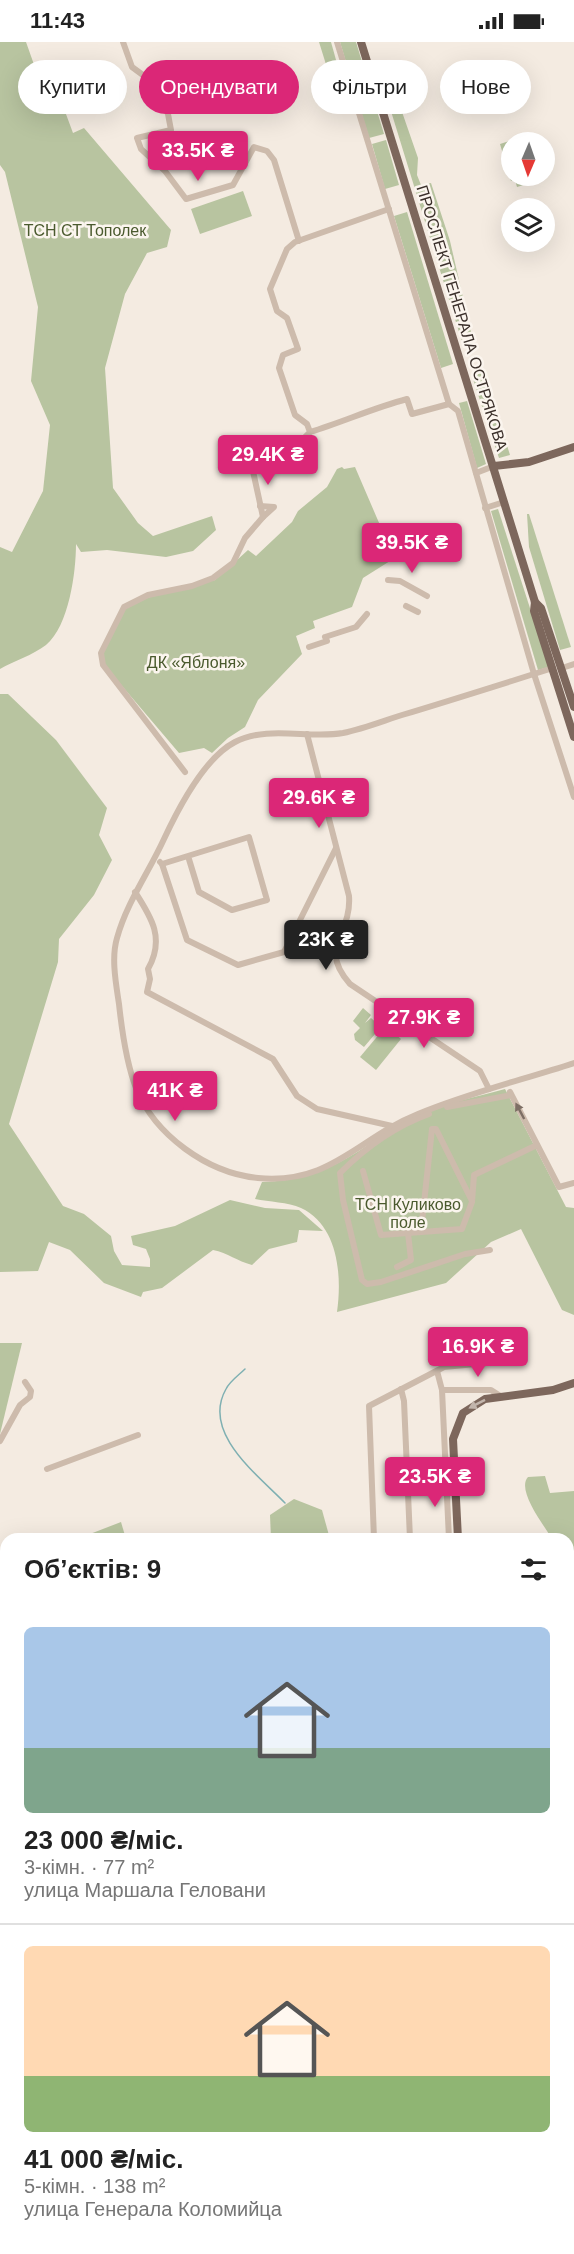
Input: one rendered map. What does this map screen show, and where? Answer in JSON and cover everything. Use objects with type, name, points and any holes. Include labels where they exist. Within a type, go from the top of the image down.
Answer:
[{"type":"main road","name":"ПРОСПЕКТ ГЕНЕРАЛА ОСТРЯКОВА","points":[[362,42],[494,466],[535,602],[534,611],[574,737]]},
{"type":"main road","points":[[494,466],[529,462],[574,447]]},
{"type":"main road","name":"ПРОСПЕКТ ГЕНЕРАЛА ОСТРЯКОВА","points":[[535,602],[541,608],[574,706]]},
{"type":"main road","points":[[458,1533],[453,1439],[457,1423],[463,1413],[473,1404],[502,1397],[553,1390],[574,1383]]},
{"type":"street","points":[[123,42],[132,67],[151,81],[168,114],[171,130],[137,138],[141,149],[165,171],[186,199],[233,185],[254,147],[267,151],[274,160],[299,241]]},
{"type":"street","points":[[337,42],[449,404],[458,411],[534,674],[574,797]]},
{"type":"street","points":[[310,432],[307,424],[295,415],[279,368],[283,355],[298,350],[286,318],[277,311],[270,289],[287,249],[299,241],[389,209]]},
{"type":"street","points":[[263,517],[251,462],[301,441],[310,432],[350,419],[359,413],[407,399],[412,414],[449,404]]},
{"type":"street","points":[[476,472],[494,466]]},
{"type":"street","points":[[485,508],[504,502]]},
{"type":"street","points":[[185,772],[103,665],[100,653],[124,608],[142,597],[192,586],[213,578],[233,563],[245,538],[274,507],[260,506]]},
{"type":"street","points":[[388,580],[400,581],[428,596]]},
{"type":"street","points":[[406,606],[418,612]]},
{"type":"street","points":[[309,647],[327,641],[325,637],[357,627],[367,614]]},
{"type":"street","points":[[562,668],[574,664]]},
{"type":"street","points":[[553,668],[342,733],[254,735],[234,742],[217,756],[178,809],[156,857],[135,892],[116,940],[116,980],[123,1034],[137,1089],[157,1122],[191,1154],[229,1172],[255,1178],[280,1178],[311,1173],[341,1161],[392,1126],[418,1113],[574,1063]]},
{"type":"street","points":[[307,734],[350,902],[334,951],[335,960],[343,976],[369,998],[480,1071],[489,1089]]},
{"type":"street","points":[[162,864],[249,837],[267,900],[232,910],[199,892],[188,856]]},
{"type":"street","points":[[156,857],[162,864],[188,940],[238,965],[284,952],[336,848]]},
{"type":"street","points":[[135,892],[150,915],[157,940],[156,954],[148,969],[150,980],[147,992],[273,1059],[297,1096],[316,1109],[392,1126]]},
{"type":"street","points":[[506,1085],[559,1187],[574,1183]]},
{"type":"street","points":[[490,1250],[465,1254],[367,1284],[362,1280],[339,1176],[362,1154],[400,1127],[448,1107],[511,1095]]},
{"type":"street","points":[[421,1231],[432,1129],[436,1129],[472,1202]]},
{"type":"street","points":[[363,1171],[379,1234],[463,1229],[472,1202],[472,1181],[477,1172],[537,1145]]},
{"type":"street","points":[[397,1267],[411,1260],[408,1233]]},
{"type":"street","points":[[374,1533],[369,1406],[450,1365],[486,1363],[501,1358]]},
{"type":"street","points":[[437,1371],[442,1390],[449,1533]]},
{"type":"street","points":[[0,1441],[20,1405],[30,1397],[31,1391],[25,1382]]},
{"type":"street","points":[[401,1389],[404,1401],[410,1533]]},
{"type":"street","points":[[442,1390],[491,1390],[502,1397]]},
{"type":"street","points":[[47,1469],[138,1435]]},
{"type":"green space","name":"ТСН СТ Тополек","points":[[0,42],[26,42],[32,60],[18,60],[18,114],[66,114],[73,133],[84,128],[171,230],[167,247],[147,253],[125,294],[105,368],[113,488],[138,523],[153,536],[212,516],[216,530],[193,551],[166,557],[107,550],[81,552],[76,544],[70,598],[54,636],[41,649],[0,669],[0,547],[12,552],[43,491],[50,425],[31,381],[38,307],[5,172],[0,165]]},
{"type":"green space","points":[[319,42],[331,42],[336,60],[325,60]]},
{"type":"green space","points":[[340,42],[356,42],[361,60],[345,60]]},
{"type":"green space","points":[[362,114],[378,114],[384,134],[369,138]]},
{"type":"green space","points":[[392,114],[403,114],[418,158],[417,175],[421,185],[431,183],[450,241],[473,341],[463,345]]},
{"type":"green space","points":[[386,140],[399,185],[385,189],[372,144]]},
{"type":"green space","points":[[202,145],[220,155],[215,164],[199,169],[194,165],[189,148]]},
{"type":"green space","points":[[243,191],[252,216],[200,234],[191,209]]},
{"type":"green space","points":[[407,212],[453,364],[441,368],[394,216]]},
{"type":"green space","points":[[484,372],[510,455],[499,458],[472,376]]},
{"type":"green space","points":[[467,401],[486,464],[477,468],[459,403]]},
{"type":"green space","name":"ДК «Яблоня»","points":[[342,467],[344,469],[355,467],[392,553],[390,561],[363,578],[352,607],[313,621],[315,628],[296,636],[302,654],[258,700],[245,727],[228,738],[212,753],[204,748],[179,753],[105,666],[102,656],[125,609],[139,600],[215,580],[248,550],[256,556],[292,522],[298,511],[327,487],[337,469]]},
{"type":"green space","points":[[498,509],[549,667],[538,670],[491,511]]},
{"type":"green space","points":[[527,514],[529,514],[571,647],[560,650],[529,547]]},
{"type":"green space","points":[[0,694],[8,694],[56,740],[107,808],[99,835],[112,860],[94,895],[59,939],[58,962],[9,1124],[63,1206],[84,1214],[111,1236],[114,1251],[122,1265],[150,1267],[146,1249],[133,1245],[131,1236],[175,1226],[230,1200],[265,1208],[299,1210],[323,1231],[299,1230],[297,1242],[269,1249],[252,1265],[213,1250],[162,1288],[143,1292],[141,1297],[104,1283],[70,1250],[49,1242],[38,1271],[0,1272]]},
{"type":"green space","points":[[363,1008],[371,1015],[365,1023],[371,1018],[381,1027],[364,1047],[355,1040],[354,1034],[360,1028],[353,1021]]},
{"type":"green space","points":[[386,1026],[401,1039],[376,1070],[360,1057]]},
{"type":"green space","name":"ТСН Куликово поле","points":[[505,1089],[566,1207],[574,1208],[574,1315],[562,1310],[521,1229],[491,1242],[446,1283],[337,1312],[338,1268],[330,1240],[323,1227],[314,1216],[301,1208],[255,1199],[262,1182],[286,1180],[326,1169],[424,1113],[458,1101]]},
{"type":"green space","points":[[0,1343],[22,1343],[0,1434]]},
{"type":"green space","points":[[545,1476],[550,1493],[574,1491],[574,1533],[548,1533],[528,1499],[525,1483],[528,1477]]},
{"type":"green space","points":[[294,1499],[322,1510],[328,1533],[271,1533],[270,1515]]},
{"type":"green space","points":[[121,1522],[124,1533],[93,1533]]},
{"type":"waterway","points":[[245,1369],[226,1389],[220,1405],[221,1421],[236,1452],[285,1503]]}]
